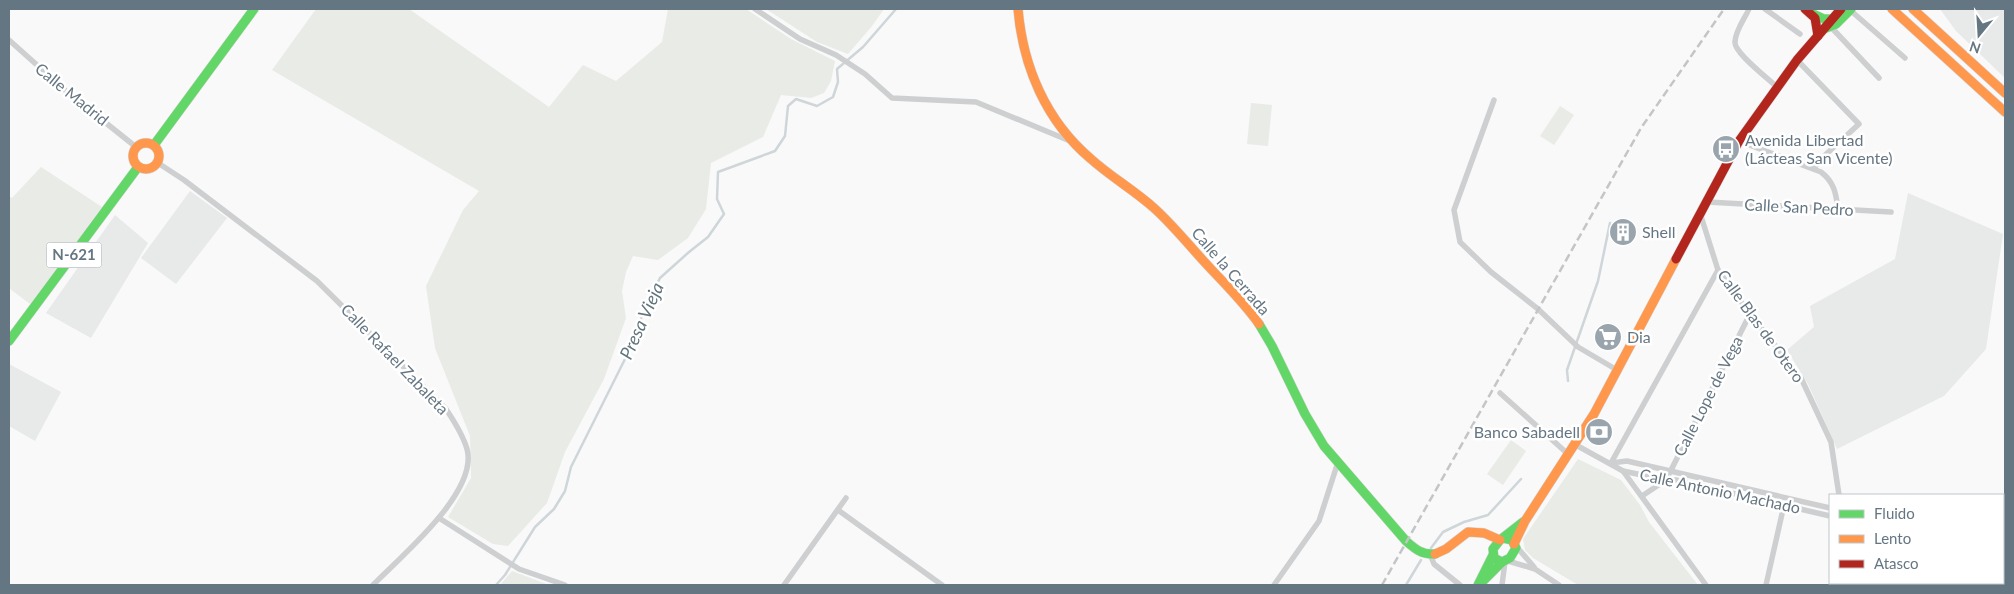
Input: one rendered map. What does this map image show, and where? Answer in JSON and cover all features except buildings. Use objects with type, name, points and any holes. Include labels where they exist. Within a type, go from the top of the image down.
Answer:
[{"type":"main road","points":[[154,145],[254,9]]},
{"type":"main road","name":"Calle la Cerrada","points":[[1018,9],[1024,49],[1038,91],[1058,125],[1072,141],[1154,208],[1251,313],[1273,347],[1301,406],[1324,446],[1406,543],[1422,553],[1430,554]]},
{"type":"main road","points":[[1885,9],[1946,59]]},
{"type":"main road","points":[[1892,9],[2005,112]]},
{"type":"main road","points":[[1913,9],[2005,93]]},
{"type":"main road","points":[[1919,9],[1988,78]]},
{"type":"main road","points":[[1810,10],[1826,28]]},
{"type":"main road","points":[[1810,10],[1815,18],[1826,28]]},
{"type":"main road","points":[[1479,585],[1515,552],[1515,544],[1525,520],[1576,445],[1739,141],[1798,60],[1826,28],[1846,11]]},
{"type":"main road","points":[[141,143],[154,145],[159,154],[158,163],[151,169],[138,167],[133,159],[136,147],[141,143]]},
{"type":"main road","name":"N-621","points":[[9,341],[138,167]]},
{"type":"main road","points":[[1479,585],[1493,552],[1501,539],[1525,520]]},
{"type":"main road","points":[[1430,554],[1440,553],[1462,535],[1474,531],[1501,539],[1509,539],[1515,544]]},
{"type":"main road","points":[[1474,531],[1487,540],[1496,560],[1505,562]]},
{"type":"street","points":[[755,9],[800,39],[846,61],[865,74],[892,98],[976,102],[1072,141]]},
{"type":"street","points":[[1749,9],[1736,36],[1735,44],[1739,52],[1778,88]]},
{"type":"street","points":[[1765,9],[1800,34]]},
{"type":"street","points":[[1846,11],[1905,58]]},
{"type":"street","points":[[1826,28],[1880,78]]},
{"type":"street","name":"Calle Madrid","points":[[9,40],[66,91],[136,147]]},
{"type":"street","points":[[1798,60],[1859,124],[1822,158],[1814,168]]},
{"type":"street","points":[[1494,100],[1454,210],[1460,242],[1491,272],[1538,309],[1576,345],[1617,370]]},
{"type":"street","points":[[1739,141],[1814,168],[1829,178],[1835,188],[1838,209]]},
{"type":"street","name":"Calle Rafael Zabaleta","points":[[158,163],[184,180],[317,281],[446,409],[467,450],[468,470],[463,485],[439,518],[373,585]]},
{"type":"street","name":"Calle San Pedro","points":[[1707,202],[1891,212]]},
{"type":"street","name":"Calle Blas de Otero","points":[[1700,213],[1718,270],[1801,378],[1831,442],[1840,494]]},
{"type":"street","points":[[1611,463],[1718,270]]},
{"type":"street","name":"Calle Lope de Vega","points":[[1666,480],[1750,314]]},
{"type":"street","points":[[1500,393],[1569,455]]},
{"type":"street","name":"Calle Antonio Machado","points":[[1576,445],[1623,470],[1666,480],[1676,480],[1829,516]]},
{"type":"street","name":"Calle Antonio Machado","points":[[1611,463],[1627,461],[1829,508]]},
{"type":"street","points":[[1274,585],[1319,521],[1338,462]]},
{"type":"street","points":[[1623,470],[1706,585]]},
{"type":"street","points":[[1642,496],[1666,480]]},
{"type":"street","points":[[784,585],[846,498]]},
{"type":"street","points":[[1766,585],[1784,505]]},
{"type":"street","points":[[838,510],[942,585]]},
{"type":"street","points":[[439,518],[511,564],[566,585]]},
{"type":"street","points":[[1515,544],[1535,569],[1552,583],[1559,585]]},
{"type":"street","name":"Calle la Cerrada","points":[[1430,554],[1434,564],[1460,585]]},
{"type":"street","points":[[1502,585],[1505,562],[1535,569]]},
{"type":"shaded area","points":[[316,9],[409,9],[549,107],[583,65],[616,81],[662,42],[668,9],[746,9],[791,39],[835,61],[831,81],[824,93],[811,98],[781,95],[763,137],[711,163],[706,209],[688,238],[658,260],[633,256],[626,272],[622,291],[626,318],[604,379],[565,452],[547,503],[508,546],[493,544],[448,517],[471,478],[470,436],[435,348],[426,286],[463,210],[479,191],[272,70]]},
{"type":"shaded area","points":[[766,9],[884,9],[848,54],[817,42]]},
{"type":"shaded area","points":[[1940,9],[2005,9],[2005,78],[1956,31]]},
{"type":"shaded area","points":[[1251,103],[1272,105],[1268,146],[1247,144]]},
{"type":"shaded area","points":[[1560,106],[1574,115],[1554,145],[1540,136]]},
{"type":"shaded area","points":[[41,167],[102,207],[30,304],[9,288],[9,196],[12,198]]},
{"type":"shaded area","points":[[190,191],[227,218],[176,284],[141,258]]},
{"type":"shaded area","points":[[1908,193],[2003,234],[1986,349],[1944,396],[1837,449],[1808,384],[1787,350],[1814,327],[1810,306],[1895,259]]},
{"type":"shaded area","points":[[115,215],[148,243],[91,338],[46,313]]},
{"type":"shaded area","points":[[9,364],[61,392],[35,441],[9,426]]},
{"type":"shaded area","points":[[1511,440],[1526,451],[1503,485],[1487,474]]},
{"type":"shaded area","points":[[1578,459],[1621,480],[1640,505],[1649,522],[1698,585],[1578,585],[1533,558],[1525,550],[1523,539]]},
{"type":"shaded area","points":[[512,571],[549,585],[500,585]]},
{"type":"waterway","name":"Presa Vieja","points":[[496,585],[505,575],[535,527],[554,509],[565,491],[571,467],[624,361],[636,335],[644,309],[660,278],[708,237],[724,214],[717,199],[718,172],[775,151],[785,136],[788,106],[796,99],[817,106],[833,97],[838,82],[837,69],[863,47],[896,9]]},
{"type":"waterway","points":[[1568,381],[1567,370],[1598,281],[1610,223]]},
{"type":"waterway","points":[[1431,548],[1443,532],[1464,522],[1488,515],[1521,479]]},
{"type":"waterway","points":[[1406,585],[1421,560]]},
{"type":"railway","points":[[1382,585],[1641,128],[1724,9]]},
{"type":"traffic: fast","points":[[154,145],[254,9]]},
{"type":"traffic: fast","points":[[1826,28],[1836,24],[1851,9]]},
{"type":"traffic: fast","points":[[1811,13],[1824,19],[1831,19]]},
{"type":"traffic: fast","points":[[9,341],[138,167]]},
{"type":"traffic: fast","points":[[1259,324],[1272,346],[1305,414],[1324,446],[1412,547],[1426,554],[1435,554]]},
{"type":"traffic: fast","points":[[1503,538],[1512,540],[1516,548],[1510,558],[1502,562],[1494,558],[1493,549],[1500,540],[1523,522]]},
{"type":"traffic: fast","points":[[1478,585],[1493,555]]},
{"type":"traffic: fast","points":[[1483,581],[1502,562]]},
{"type":"traffic: slow","points":[[1018,9],[1025,52],[1031,72],[1049,110],[1061,128],[1075,144],[1106,172],[1162,215],[1259,324]]},
{"type":"traffic: slow","points":[[1892,9],[2005,112]]},
{"type":"traffic: slow","points":[[1913,9],[2005,93]]},
{"type":"traffic: slow","points":[[146,143],[155,147],[159,156],[155,165],[146,169],[137,165],[133,156],[137,147],[146,143]]},
{"type":"traffic: slow","points":[[1514,544],[1525,521],[1594,414],[1676,259]]},
{"type":"traffic: slow","points":[[1435,554],[1446,549],[1468,532],[1484,533],[1500,540]]},
{"type":"traffic: jam","points":[[1805,9],[1815,18],[1818,36]]},
{"type":"traffic: jam","points":[[1676,259],[1739,141],[1797,60],[1841,9]]},
{"type":"place","name":"Avenida Libertad (Lácteas San Vicente)","points":[[1726,149]]},
{"type":"place","name":"Shell","points":[[1623,232]]},
{"type":"place","name":"Dia","points":[[1608,337]]},
{"type":"place","name":"Banco Sabadell","points":[[1599,432]]}]
